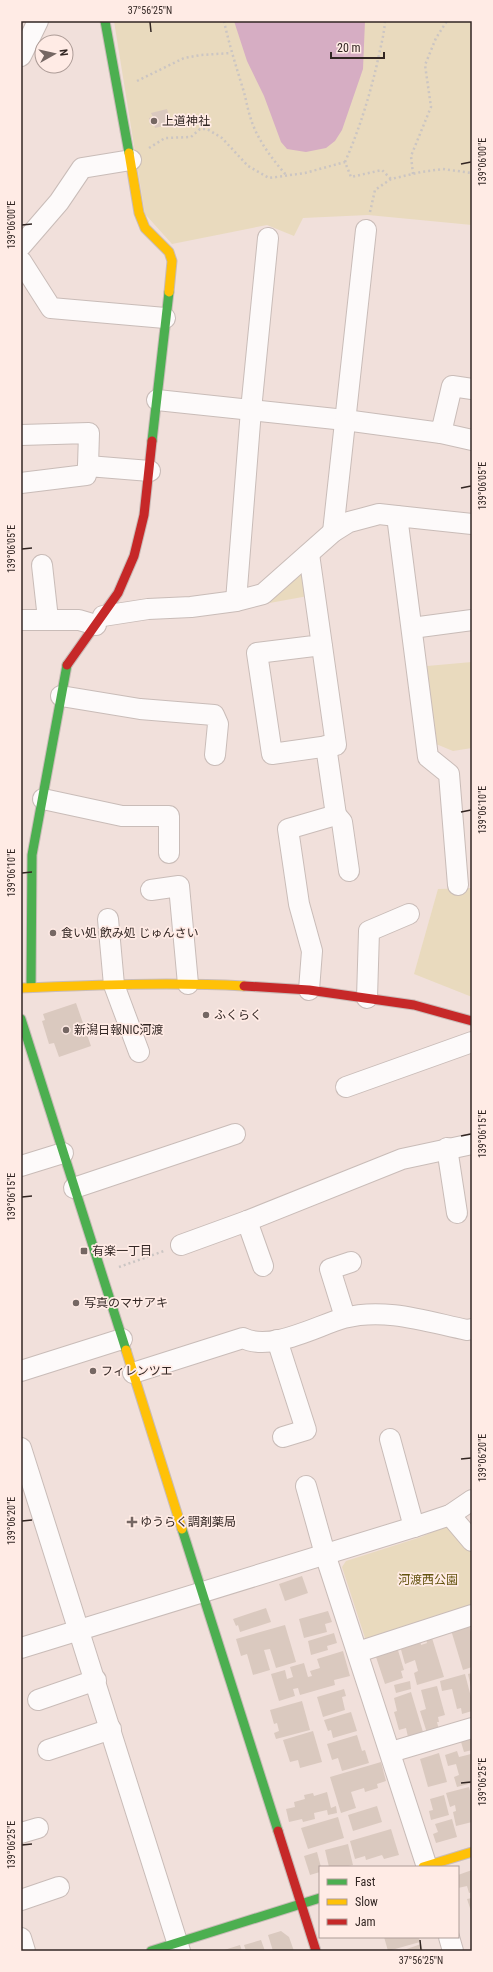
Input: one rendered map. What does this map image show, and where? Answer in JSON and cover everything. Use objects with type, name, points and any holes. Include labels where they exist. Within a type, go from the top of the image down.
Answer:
[{"type":"street","points":[[21,56],[38,21]]},
{"type":"street","points":[[31,987],[32,855],[61,696],[68,662],[118,593],[134,556],[144,515],[150,471],[172,260],[169,252],[145,228],[141,221],[131,158],[105,21]]},
{"type":"street","points":[[21,246],[59,202],[82,168],[131,158]]},
{"type":"street","points":[[333,532],[366,230]]},
{"type":"street","points":[[236,601],[251,410],[268,238]]},
{"type":"street","points":[[21,261],[51,308],[166,318]]},
{"type":"street","points":[[441,433],[452,386],[472,389]]},
{"type":"street","points":[[157,400],[345,420],[441,433],[472,440]]},
{"type":"street","points":[[21,436],[89,433],[88,466],[86,475],[21,483]]},
{"type":"street","points":[[88,466],[150,471]]},
{"type":"street","points":[[21,620],[99,620],[148,609],[191,607],[236,601],[263,594],[333,532],[349,522],[379,514],[472,524]]},
{"type":"street","points":[[398,516],[428,757],[449,774],[458,885]]},
{"type":"street","points":[[309,554],[322,645],[336,745],[272,754],[257,653],[322,645]]},
{"type":"street","points":[[42,565],[48,619]]},
{"type":"street","points":[[412,628],[472,620]]},
{"type":"street","points":[[61,696],[140,709],[214,714],[218,724],[216,755]]},
{"type":"street","points":[[326,746],[336,815],[342,822],[349,871]]},
{"type":"street","points":[[43,799],[122,816],[169,816],[169,853]]},
{"type":"street","points":[[309,990],[312,951],[299,904],[288,829],[336,815]]},
{"type":"street","points":[[151,890],[178,886],[188,984]]},
{"type":"street","points":[[366,998],[369,931],[409,914]]},
{"type":"street","points":[[108,919],[114,985],[139,1052]]},
{"type":"street","points":[[21,988],[188,984],[309,990],[414,1005],[472,1021]]},
{"type":"street","points":[[21,1019],[316,1951]]},
{"type":"street","points":[[346,1087],[472,1042]]},
{"type":"street","points":[[74,1188],[235,1134]]},
{"type":"street","points":[[181,1245],[247,1221],[402,1160],[447,1148],[472,1144]]},
{"type":"street","points":[[447,1148],[457,1213]]},
{"type":"street","points":[[21,1166],[63,1153]]},
{"type":"street","points":[[247,1221],[263,1266]]},
{"type":"street","points":[[345,1318],[330,1269],[352,1262]]},
{"type":"street","points":[[133,1373],[243,1338],[252,1342],[276,1340],[305,1333],[345,1318],[385,1313],[467,1330],[472,1329]]},
{"type":"street","points":[[21,1371],[122,1339]]},
{"type":"street","points":[[276,1340],[306,1430],[283,1438]]},
{"type":"street","points":[[390,1439],[414,1527]]},
{"type":"street","points":[[21,1448],[96,1680],[179,1947]]},
{"type":"street","points":[[306,1486],[325,1554],[391,1752],[426,1866]]},
{"type":"street","points":[[21,1648],[414,1527],[450,1515],[472,1500]]},
{"type":"street","points":[[450,1515],[472,1541]]},
{"type":"street","points":[[358,1652],[472,1615]]},
{"type":"street","points":[[38,1700],[96,1680]]},
{"type":"street","points":[[391,1752],[472,1728]]},
{"type":"street","points":[[48,1750],[111,1729]]},
{"type":"street","points":[[429,1866],[472,1852]]},
{"type":"street","points":[[21,1900],[59,1887]]},
{"type":"street","points":[[151,1951],[179,1947],[319,1898]]},
{"type":"street","points":[[21,1938],[25,1951]]},
{"type":"street","points":[[449,1938],[453,1951]]},
{"type":"path","points":[[224,21],[231,53],[252,122],[276,163],[287,176]]},
{"type":"path","points":[[385,21],[384,34],[370,92],[354,141],[345,162],[351,177],[382,170],[391,179]]},
{"type":"path","points":[[413,174],[411,156],[431,107],[425,65],[436,38],[447,21]]},
{"type":"path","points":[[118,86],[140,80],[153,72],[184,58],[231,53]]},
{"type":"path","points":[[131,158],[165,138],[191,137],[200,129],[207,129],[222,138],[235,154],[253,169],[269,178],[305,173],[345,162]]},
{"type":"path","points":[[366,230],[375,190],[391,179],[443,169],[472,172]]},
{"type":"path","points":[[113,1269],[181,1245]]},
{"type":"green space","points":[[114,21],[472,21],[472,225],[368,215],[303,218],[294,236],[267,225],[172,244],[145,214]]},
{"type":"green space","points":[[296,569],[304,572],[308,596],[264,604]]},
{"type":"green space","points":[[472,662],[472,748],[453,751],[436,744],[427,666]]},
{"type":"green space","points":[[472,888],[472,997],[414,974],[438,889]]},
{"type":"green space","name":"河渡西公園","points":[[444,1527],[451,1529],[472,1552],[472,1611],[366,1641],[342,1567],[346,1561],[421,1537]]},
{"type":"shaded area","points":[[234,21],[365,21],[363,69],[342,130],[335,141],[326,148],[306,152],[287,149],[281,142],[264,96],[247,61]]},
{"type":"building","points":[[167,109],[171,124],[155,128],[154,124],[150,125],[149,118],[153,117],[151,113]]},
{"type":"building","points":[[76,1003],[91,1046],[59,1057],[54,1043],[49,1044],[42,1021],[45,1020],[43,1014]]},
{"type":"building","points":[[302,1576],[308,1593],[285,1601],[279,1584]]},
{"type":"building","points":[[266,1608],[271,1622],[240,1632],[238,1625],[236,1626],[233,1619]]},
{"type":"building","points":[[328,1611],[332,1622],[325,1624],[327,1632],[304,1638],[299,1619]]},
{"type":"building","points":[[285,1625],[296,1662],[276,1668],[270,1649],[264,1650],[270,1670],[253,1675],[247,1654],[241,1656],[236,1639]]},
{"type":"building","points":[[469,1625],[472,1636],[472,1667],[463,1670],[451,1630]]},
{"type":"building","points":[[334,1633],[337,1643],[327,1646],[328,1650],[311,1655],[308,1641]]},
{"type":"building","points":[[432,1638],[444,1677],[417,1685],[414,1673],[418,1671],[415,1660],[405,1664],[400,1646],[420,1640],[421,1645],[427,1643],[426,1639]]},
{"type":"building","points":[[397,1647],[404,1670],[401,1671],[403,1678],[385,1684],[375,1654]]},
{"type":"building","points":[[343,1651],[350,1676],[334,1680],[335,1685],[300,1695],[298,1688],[293,1689],[295,1696],[279,1701],[271,1674],[285,1670],[287,1679],[293,1677],[290,1667],[304,1663],[308,1677],[312,1676],[310,1671],[320,1668],[317,1659]]},
{"type":"building","points":[[472,1673],[472,1687],[471,1687],[468,1674]]},
{"type":"building","points":[[465,1674],[472,1701],[472,1711],[462,1714],[461,1708],[457,1709],[452,1689],[442,1691],[440,1681]]},
{"type":"building","points":[[410,1681],[411,1689],[396,1693],[394,1685]]},
{"type":"building","points":[[437,1686],[445,1715],[438,1717],[439,1722],[437,1722],[439,1730],[427,1733],[420,1711],[426,1709],[421,1690]]},
{"type":"building","points":[[344,1689],[346,1696],[342,1697],[345,1710],[323,1717],[317,1697]]},
{"type":"building","points":[[411,1692],[423,1732],[408,1737],[406,1728],[399,1730],[394,1712],[397,1711],[394,1698]]},
{"type":"building","points":[[302,1701],[310,1730],[276,1739],[274,1733],[279,1731],[277,1723],[274,1724],[270,1710]]},
{"type":"building","points":[[351,1712],[357,1731],[333,1738],[331,1730],[328,1731],[324,1720]]},
{"type":"building","points":[[313,1731],[322,1762],[300,1768],[298,1760],[290,1762],[283,1740]]},
{"type":"building","points":[[357,1735],[362,1751],[365,1750],[369,1763],[342,1771],[338,1758],[332,1760],[327,1744]]},
{"type":"building","points":[[472,1738],[472,1750],[464,1752],[461,1742]]},
{"type":"building","points":[[457,1751],[459,1757],[471,1754],[472,1783],[457,1787],[454,1777],[459,1775],[456,1764],[448,1766],[445,1755]]},
{"type":"building","points":[[439,1753],[447,1782],[428,1787],[420,1759]]},
{"type":"building","points":[[381,1762],[386,1781],[377,1784],[378,1788],[365,1792],[364,1788],[351,1792],[356,1808],[341,1813],[330,1777]]},
{"type":"building","points":[[469,1787],[472,1799],[472,1822],[456,1826],[453,1812],[456,1811],[455,1805],[450,1807],[446,1793]]},
{"type":"building","points":[[327,1792],[331,1808],[336,1806],[337,1813],[328,1815],[327,1810],[314,1813],[315,1819],[303,1822],[302,1819],[289,1822],[286,1809],[295,1807],[294,1802],[305,1799],[304,1795],[313,1793],[314,1796]]},
{"type":"building","points":[[444,1795],[449,1815],[431,1820],[429,1811],[433,1810],[430,1799]]},
{"type":"building","points":[[377,1806],[382,1822],[353,1831],[348,1815]]},
{"type":"building","points":[[338,1817],[344,1838],[308,1849],[301,1828]]},
{"type":"building","points":[[452,1819],[457,1837],[436,1843],[433,1834],[438,1832],[435,1824]]},
{"type":"building","points":[[391,1829],[399,1855],[384,1859],[382,1855],[366,1860],[365,1856],[355,1859],[350,1841]]},
{"type":"building","points":[[348,1844],[353,1865],[329,1866],[325,1850]]},
{"type":"building","points":[[317,1852],[321,1866],[319,1866],[319,1872],[310,1875],[304,1856]]},
{"type":"building","points":[[472,1870],[472,1892],[469,1893],[467,1886],[459,1888],[459,1875]]},
{"type":"building","points":[[472,1898],[472,1914],[467,1899]]},
{"type":"building","points":[[281,1931],[289,1937],[294,1951],[273,1951],[268,1935]]},
{"type":"building","points":[[384,1938],[419,1938],[420,1942],[388,1951]]},
{"type":"building","points":[[261,1940],[265,1951],[246,1951],[244,1945]]},
{"type":"building","points":[[421,1944],[423,1951],[401,1951]]},
{"type":"building","points":[[240,1945],[242,1951],[221,1951]]},
{"type":"traffic: fast","points":[[105,21],[129,153]]},
{"type":"traffic: fast","points":[[152,441],[169,292]]},
{"type":"traffic: fast","points":[[31,987],[32,855],[67,665]]},
{"type":"traffic: fast","points":[[21,1019],[126,1350]]},
{"type":"traffic: fast","points":[[182,1529],[278,1831]]},
{"type":"traffic: fast","points":[[151,1951],[319,1898]]},
{"type":"traffic: slow","points":[[129,153],[139,213],[145,228],[169,252],[172,261],[169,292]]},
{"type":"traffic: slow","points":[[21,988],[160,984],[244,986]]},
{"type":"traffic: slow","points":[[126,1350],[182,1529]]},
{"type":"traffic: slow","points":[[426,1866],[472,1852]]},
{"type":"traffic: jam","points":[[67,665],[118,593],[134,556],[144,515],[152,441]]},
{"type":"traffic: jam","points":[[244,986],[309,990],[414,1005],[472,1021]]},
{"type":"traffic: jam","points":[[278,1831],[316,1951]]},
{"type":"place","name":"上道神社","points":[[154,121]]},
{"type":"place","name":"食い処 飲み処 じゅんさい","points":[[53,933]]},
{"type":"place","name":"ふくらく","points":[[206,1015]]},
{"type":"place","name":"新潟日報NIC河渡","points":[[66,1030]]},
{"type":"place","name":"有楽一丁目","points":[[84,1251]]},
{"type":"place","name":"写真のマサアキ","points":[[76,1303]]},
{"type":"place","name":"フィレンツエ","points":[[93,1371]]},
{"type":"place","name":"ゆうらく調剤薬局","points":[[132,1522]]}]
